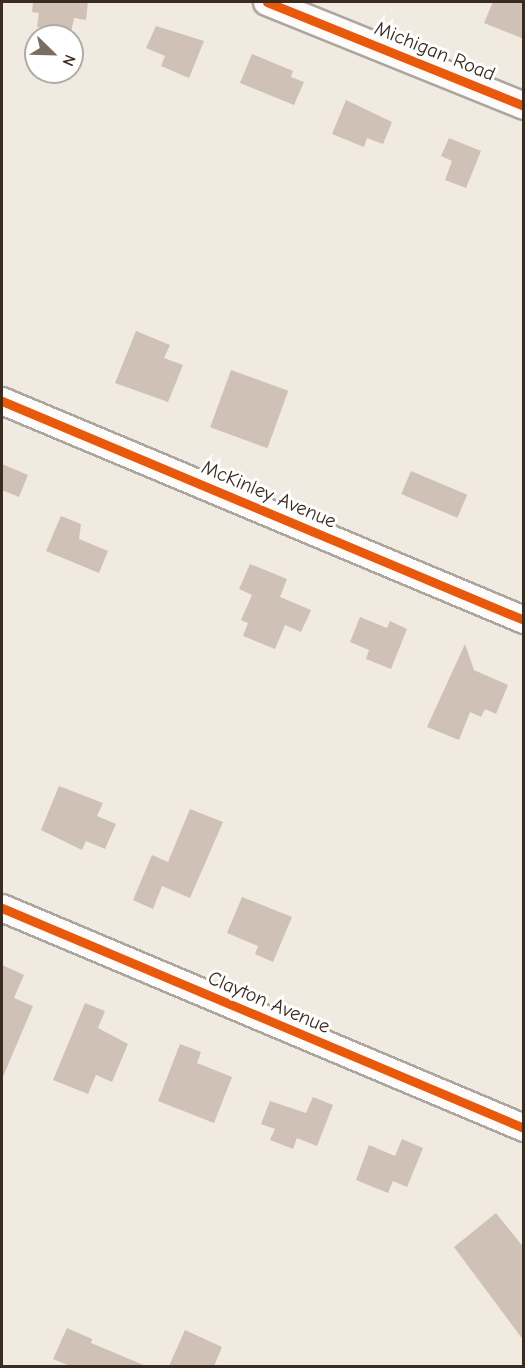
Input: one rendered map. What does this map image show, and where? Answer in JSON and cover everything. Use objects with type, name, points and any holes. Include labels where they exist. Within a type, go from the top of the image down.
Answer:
[{"type":"street","name":"Michigan Road","points":[[267,2],[524,106]]},
{"type":"street","name":"McKinley Avenue","points":[[2,401],[524,621]]},
{"type":"street","name":"Clayton Avenue","points":[[2,908],[524,1128]]},
{"type":"building","points":[[33,2],[88,2],[86,20],[74,18],[73,24],[37,24],[39,13],[32,12]]},
{"type":"building","points":[[493,2],[524,2],[524,39],[484,23]]},
{"type":"building","points":[[156,26],[204,41],[189,78],[161,66],[165,56],[146,48]]},
{"type":"building","points":[[252,54],[293,71],[291,77],[304,82],[294,105],[240,83]]},
{"type":"building","points":[[346,100],[392,122],[383,144],[367,138],[364,147],[332,134]]},
{"type":"building","points":[[449,138],[481,151],[466,188],[445,180],[452,161],[441,156]]},
{"type":"building","points":[[136,331],[170,345],[164,358],[183,365],[168,402],[115,383]]},
{"type":"building","points":[[231,370],[288,391],[267,448],[210,427]]},
{"type":"building","points":[[2,464],[28,475],[19,497],[2,490]]},
{"type":"building","points":[[411,471],[467,495],[457,518],[401,494]]},
{"type":"building","points":[[61,516],[81,524],[79,539],[108,551],[99,573],[46,551]]},
{"type":"building","points":[[250,564],[287,579],[280,597],[311,610],[301,632],[285,625],[275,649],[243,636],[248,623],[241,620],[252,595],[239,589]]},
{"type":"building","points":[[360,617],[387,628],[390,621],[407,629],[391,669],[366,659],[369,650],[350,642]]},
{"type":"building","points":[[465,644],[474,670],[508,685],[496,714],[485,709],[481,717],[470,712],[459,740],[427,727]]},
{"type":"building","points":[[59,786],[103,803],[97,816],[116,824],[105,849],[86,841],[82,850],[41,830]]},
{"type":"building","points":[[190,809],[223,822],[190,898],[162,886],[153,909],[133,900],[152,855],[168,862]]},
{"type":"building","points":[[242,897],[292,917],[273,962],[255,954],[258,946],[227,933]]},
{"type":"building","points":[[2,965],[24,975],[14,998],[33,1006],[2,1079]]},
{"type":"building","points":[[85,1003],[105,1011],[98,1028],[128,1044],[112,1082],[96,1075],[88,1094],[53,1080]]},
{"type":"building","points":[[180,1044],[201,1052],[197,1063],[232,1077],[214,1123],[158,1101]]},
{"type":"building","points":[[313,1097],[333,1105],[317,1146],[297,1138],[293,1149],[270,1140],[275,1129],[261,1124],[270,1101],[306,1113]]},
{"type":"building","points":[[402,1139],[423,1148],[407,1187],[393,1181],[388,1193],[356,1180],[369,1145],[395,1156]]},
{"type":"building","points":[[496,1213],[524,1248],[524,1341],[454,1247]]},
{"type":"building","points":[[67,1328],[92,1339],[91,1343],[146,1366],[70,1366],[53,1359]]},
{"type":"building","points":[[185,1330],[222,1347],[214,1366],[169,1366]]},
{"type":"cycle path","points":[[267,2],[524,106]]},
{"type":"cycle path","points":[[2,401],[524,620]]},
{"type":"cycle path","points":[[2,908],[524,1128]]}]
